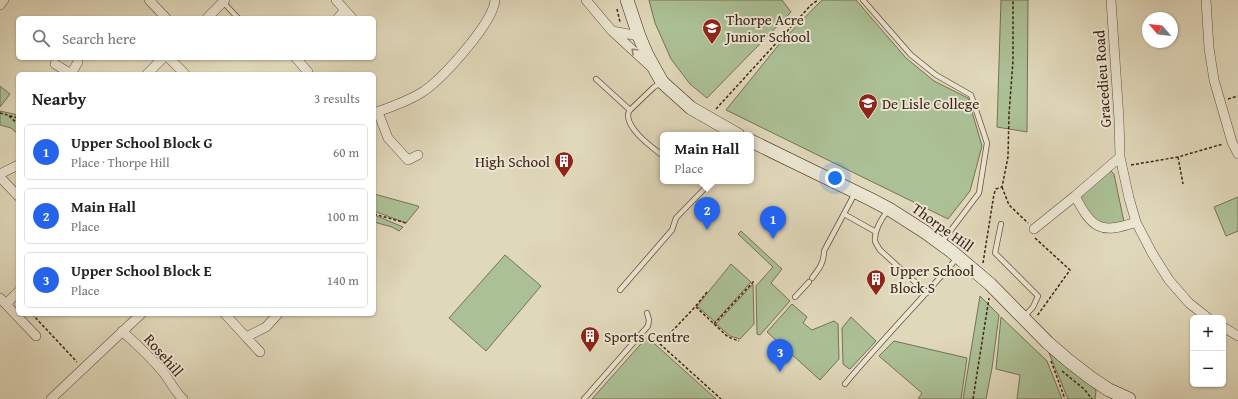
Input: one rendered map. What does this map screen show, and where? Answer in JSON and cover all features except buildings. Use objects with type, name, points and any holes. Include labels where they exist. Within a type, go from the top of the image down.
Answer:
[{"type":"street","points":[[0,5],[4,0]]},
{"type":"street","points":[[149,0],[164,16]]},
{"type":"street","points":[[336,0],[350,16]]},
{"type":"street","points":[[418,155],[408,160],[388,138],[376,112],[414,97],[445,73],[482,29],[492,12],[495,0]]},
{"type":"street","points":[[586,0],[612,31],[691,108],[733,132]]},
{"type":"street","name":"Gracedieu Road","points":[[1111,0],[1120,157],[1136,222],[1152,253],[1169,280],[1189,303],[1204,315]]},
{"type":"street","points":[[1206,0],[1209,48],[1214,80],[1232,142],[1238,154]]},
{"type":"street","points":[[209,16],[224,1]]},
{"type":"street","points":[[622,3],[659,77]]},
{"type":"street","points":[[340,16],[346,10]]},
{"type":"street","points":[[612,31],[638,36]]},
{"type":"street","points":[[149,72],[161,60]]},
{"type":"street","points":[[171,60],[183,72]]},
{"type":"street","points":[[299,60],[308,72]]},
{"type":"street","points":[[72,72],[78,62]]},
{"type":"street","points":[[55,64],[68,72]]},
{"type":"street","name":"Thorpe Hill","points":[[754,142],[856,191],[889,209],[941,243],[981,276],[1048,343],[1090,378],[1106,395],[1129,399]]},
{"type":"street","points":[[1034,229],[1120,157]]},
{"type":"street","points":[[16,166],[0,176],[16,194]]},
{"type":"street","points":[[1075,196],[1084,212],[1092,222],[1100,228],[1120,228],[1136,222]]},
{"type":"street","points":[[16,293],[3,301],[16,315]]},
{"type":"street","points":[[17,316],[36,336]]},
{"type":"street","points":[[54,398],[83,368],[139,316]]},
{"type":"street","points":[[227,316],[260,352]]},
{"type":"street","points":[[246,337],[266,327],[276,316]]},
{"type":"street","points":[[1226,329],[1238,336]]},
{"type":"street","name":"Rosehill","points":[[122,331],[150,356],[164,373],[177,394],[183,399]]},
{"type":"lane","points":[[863,0],[911,55],[936,75],[971,95],[987,143],[979,193],[941,243]]},
{"type":"lane","points":[[224,1],[236,16]]},
{"type":"lane","points":[[659,77],[654,87],[630,110],[628,116],[640,137],[660,154]]},
{"type":"lane","points":[[596,79],[630,110]]},
{"type":"lane","points":[[620,290],[672,230],[676,218],[708,184]]},
{"type":"lane","points":[[795,297],[811,280],[822,265],[824,250],[856,191]]},
{"type":"lane","points":[[889,209],[882,218],[876,232],[875,242],[880,250],[927,293]]},
{"type":"lane","points":[[844,214],[876,232]]},
{"type":"lane","points":[[1001,224],[994,253],[1038,296],[1027,322]]},
{"type":"lane","points":[[845,384],[870,354],[927,293],[958,257]]},
{"type":"lane","points":[[584,399],[648,326],[649,320],[646,313]]},
{"type":"path","points":[[708,118],[811,5],[818,0]]},
{"type":"path","points":[[1013,0],[1013,61],[1009,114],[1008,157],[1002,187],[1009,206],[1034,229],[1034,237],[1070,270],[1027,322]]},
{"type":"path","points":[[612,31],[620,24],[622,3]]},
{"type":"path","points":[[0,114],[16,117]]},
{"type":"path","points":[[8,115],[16,122]]},
{"type":"path","points":[[1122,167],[1178,157],[1232,142]]},
{"type":"path","points":[[1178,157],[1183,184]]},
{"type":"path","points":[[981,276],[994,194],[996,189],[1002,187]]},
{"type":"path","points":[[376,215],[406,223]]},
{"type":"path","points":[[714,324],[755,280]]},
{"type":"path","points":[[706,292],[660,344],[721,399]]},
{"type":"path","points":[[973,399],[989,298]]},
{"type":"path","points":[[695,306],[728,337],[739,341]]},
{"type":"path","points":[[34,316],[83,368]]},
{"type":"path","points":[[1055,363],[1050,358],[1065,399]]},
{"type":"path","points":[[1060,368],[1084,389],[1092,399]]},
{"type":"green space","name":"Thorpe Acre Junior School","points":[[649,0],[782,0],[791,12],[707,98],[690,84],[671,59],[655,23]]},
{"type":"green space","name":"De Lisle College","points":[[822,0],[856,0],[906,58],[934,81],[968,98],[982,146],[970,191],[948,219],[726,110],[781,42]]},
{"type":"green space","points":[[1001,0],[1028,0],[1027,132],[997,127]]},
{"type":"green space","points":[[0,86],[10,94],[0,107]]},
{"type":"green space","points":[[0,111],[16,115],[16,132],[11,128],[0,125]]},
{"type":"green space","points":[[1109,171],[1114,174],[1124,222],[1108,227],[1092,219],[1080,197]]},
{"type":"green space","points":[[376,195],[418,206],[419,207],[406,223],[376,212]]},
{"type":"green space","points":[[1238,197],[1238,231],[1226,236],[1214,207]]},
{"type":"green space","points":[[376,216],[403,227],[399,231],[392,227],[376,223]]},
{"type":"green space","points":[[741,231],[782,269],[771,283],[790,301],[760,335],[757,334],[756,286],[773,267],[738,234]]},
{"type":"green space","points":[[505,255],[541,286],[486,351],[449,318]]},
{"type":"green space","points":[[731,264],[751,282],[715,322],[697,306]]},
{"type":"green space","points":[[753,284],[754,324],[740,339],[730,336],[716,324]]},
{"type":"green space","points":[[980,296],[999,315],[992,368],[986,399],[963,399]]},
{"type":"green space","points":[[792,304],[807,317],[803,323],[812,330],[834,321],[838,324],[839,359],[820,380],[767,332]]},
{"type":"green space","points":[[851,317],[876,341],[850,369],[843,364],[842,328]]},
{"type":"green space","points":[[1001,317],[1047,361],[1062,399],[1017,399],[1020,375],[996,369]]},
{"type":"green space","points":[[647,337],[716,399],[592,399]]},
{"type":"green space","points":[[894,341],[967,358],[961,399],[918,399],[922,393],[879,356]]},
{"type":"green space","points":[[1049,353],[1094,387],[1096,391],[1095,399],[1068,399]]},
{"type":"place","name":"Thorpe Acre Junior School","points":[[712,45]]},
{"type":"place","name":"De Lisle College","points":[[868,120]]},
{"type":"place","name":"High School","points":[[564,178]]},
{"type":"place","name":"Main Hall","points":[[707,230]]},
{"type":"place","name":"Upper School Block G","points":[[773,239]]},
{"type":"place","name":"Upper School Block S","points":[[876,296]]},
{"type":"place","name":"Sports Centre","points":[[590,353]]},
{"type":"place","name":"Upper School Block E","points":[[780,372]]}]
